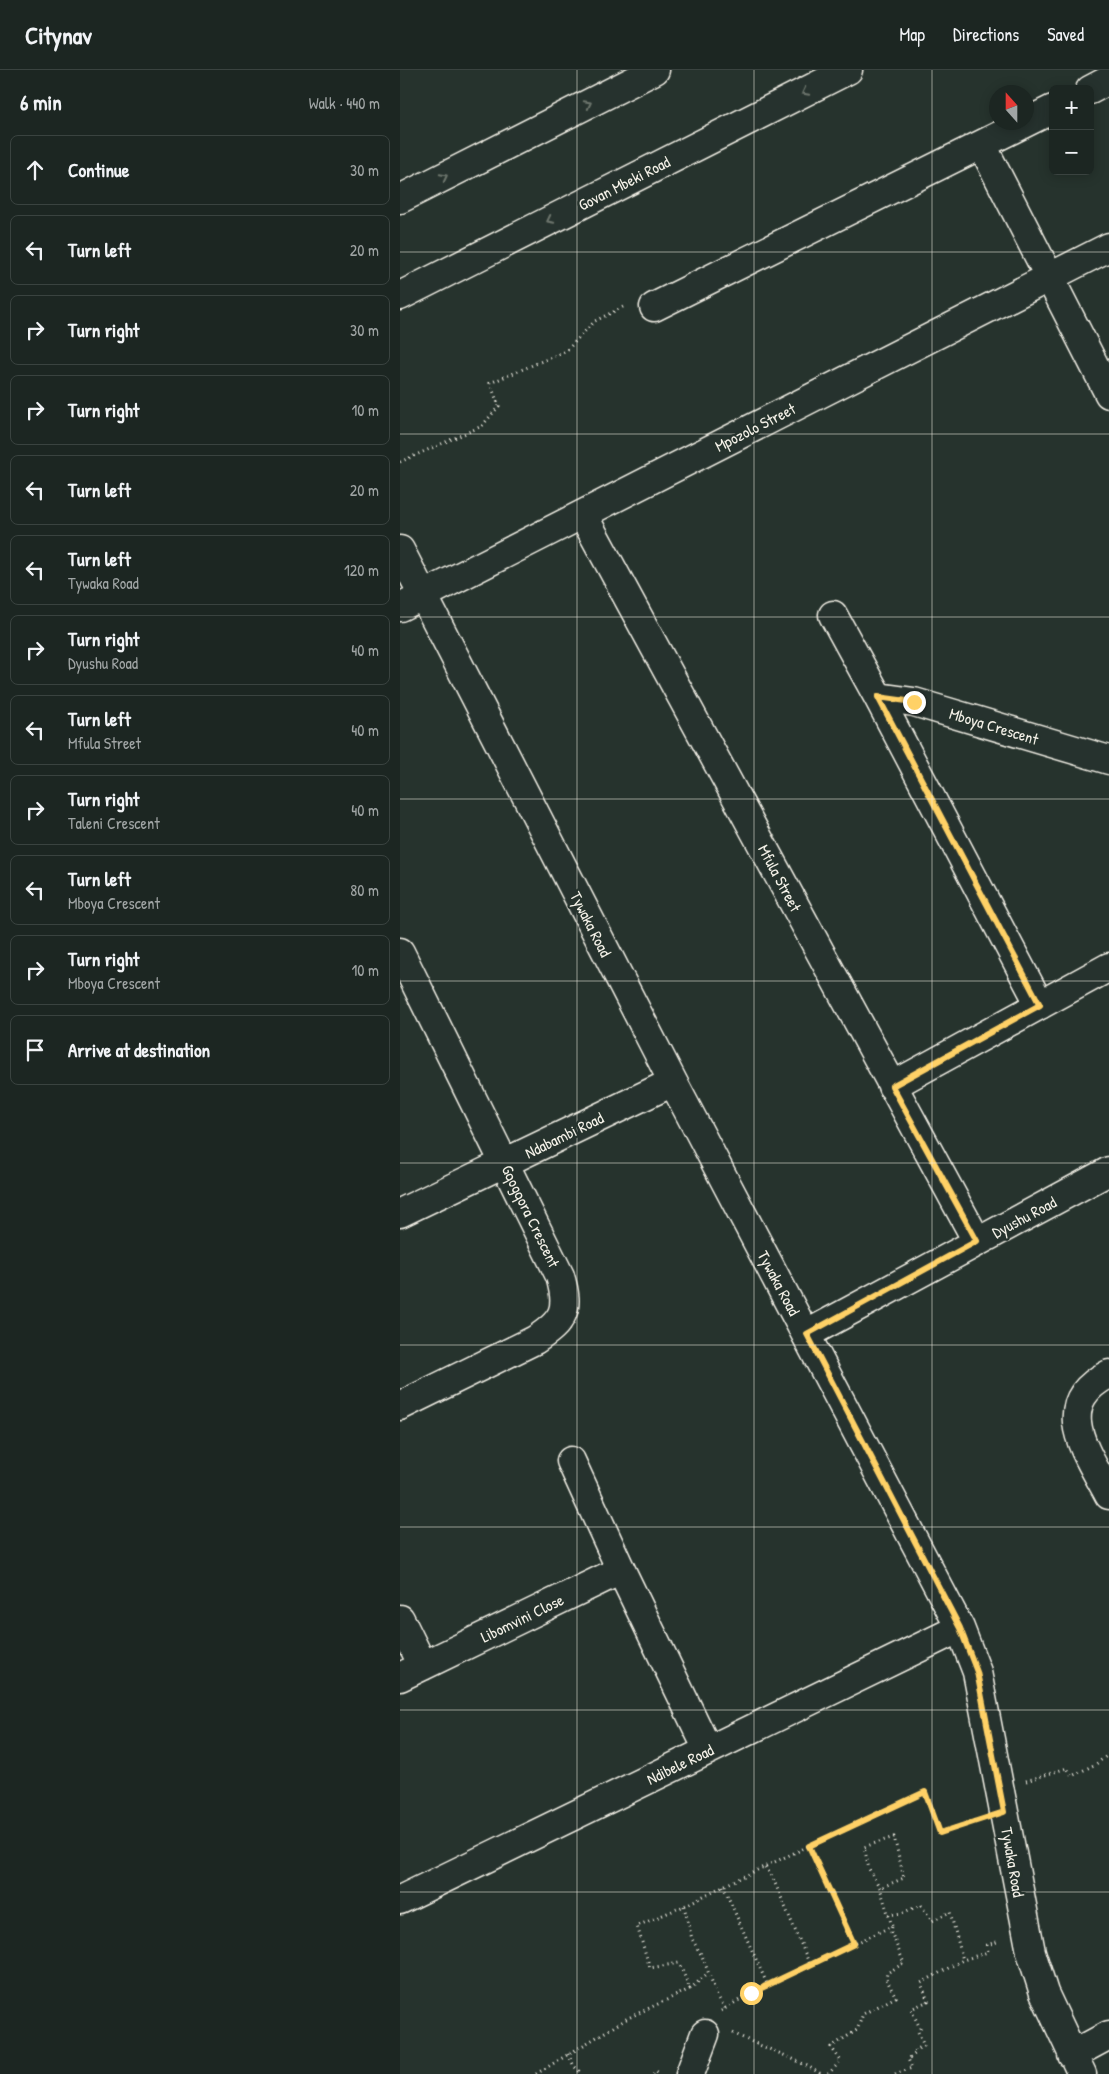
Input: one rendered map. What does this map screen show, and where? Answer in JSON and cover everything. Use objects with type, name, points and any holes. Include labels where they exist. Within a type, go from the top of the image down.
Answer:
[{"type":"street","points":[[400,199],[655,70]]},
{"type":"street","name":"Govan Mbeki Road","points":[[400,296],[848,70]]},
{"type":"street","points":[[1094,88],[1109,80]]},
{"type":"street","points":[[654,307],[1049,111]]},
{"type":"street","points":[[982,145],[1109,394]]},
{"type":"street","name":"Mpozolo Street","points":[[412,602],[1109,247]]},
{"type":"street","name":"Mfula Street","points":[[583,515],[977,1241]]},
{"type":"street","name":"Tywaka Road","points":[[400,550],[412,602],[673,1082],[960,1628],[977,1672],[1028,1936],[1044,1993],[1077,2064]]},
{"type":"street","points":[[833,615],[1040,1005]]},
{"type":"street","name":"Mboya Crescent","points":[[878,697],[914,702],[1109,760]]},
{"type":"street","name":"Gqogqora Crescent","points":[[400,952],[506,1163],[560,1276],[564,1295],[563,1315],[552,1329],[535,1340],[400,1406]]},
{"type":"street","points":[[892,1086],[1109,967]]},
{"type":"street","name":"Ndabambi Road","points":[[400,1213],[673,1082]]},
{"type":"street","name":"Dyushu Road","points":[[807,1334],[1109,1171]]},
{"type":"street","points":[[1109,1374],[1090,1387],[1079,1401],[1075,1414],[1077,1429],[1082,1443],[1109,1495]]},
{"type":"street","points":[[571,1461],[620,1570],[708,1750]]},
{"type":"street","name":"Libomvini Close","points":[[400,1619],[411,1671],[620,1570]]},
{"type":"street","name":"Ndibele Road","points":[[400,1900],[960,1628]]},
{"type":"street","points":[[690,2074],[709,2028]]},
{"type":"street","points":[[1077,2064],[1109,2035]]},
{"type":"path","points":[[400,462],[482,426],[499,406],[490,383],[566,351],[595,321],[640,298],[654,307]]},
{"type":"path","points":[[999,1786],[1018,1783],[1067,1768],[1072,1776],[1096,1764],[1109,1754]]},
{"type":"path","points":[[690,1989],[679,1963],[650,1968],[637,1926],[684,1906],[765,1866],[925,1792],[940,1833],[1004,1812]]},
{"type":"path","points":[[828,2074],[841,2061],[831,2047],[857,2030],[864,2014],[896,1997],[886,1979],[887,1973],[904,1963],[891,1932],[892,1926],[880,1888],[869,1869],[864,1847],[894,1837],[904,1878],[880,1888]]},
{"type":"path","points":[[809,1846],[854,1944]]},
{"type":"path","points":[[765,1866],[772,1876],[810,1965]]},
{"type":"path","points":[[723,1886],[768,1986]]},
{"type":"path","points":[[888,1915],[902,1913],[921,1905],[932,1921],[950,1912],[963,1960]]},
{"type":"path","points":[[684,1906],[692,1939],[702,1956],[718,1997],[725,2008]]},
{"type":"path","points":[[821,2074],[797,2060],[709,2028],[725,2008],[892,1926]]},
{"type":"path","points":[[895,2074],[912,2068],[908,2059],[916,2053],[915,2050],[924,2046],[918,2032],[920,2028],[911,2009],[928,2000],[921,1983],[963,1960],[988,1952],[987,1945],[1028,1936]]},
{"type":"path","points":[[536,2074],[628,2018],[690,1989],[708,1973]]},
{"type":"path","points":[[568,2054],[574,2066],[582,2074]]},
{"type":"path","points":[[653,2074],[656,2071],[660,2074]]},
{"type":"route","points":[[751,1993],[854,1944],[809,1846],[925,1792],[940,1833],[1004,1812],[977,1672],[960,1628],[807,1334],[977,1241],[892,1086],[1040,1005],[878,697],[914,702]]}]
